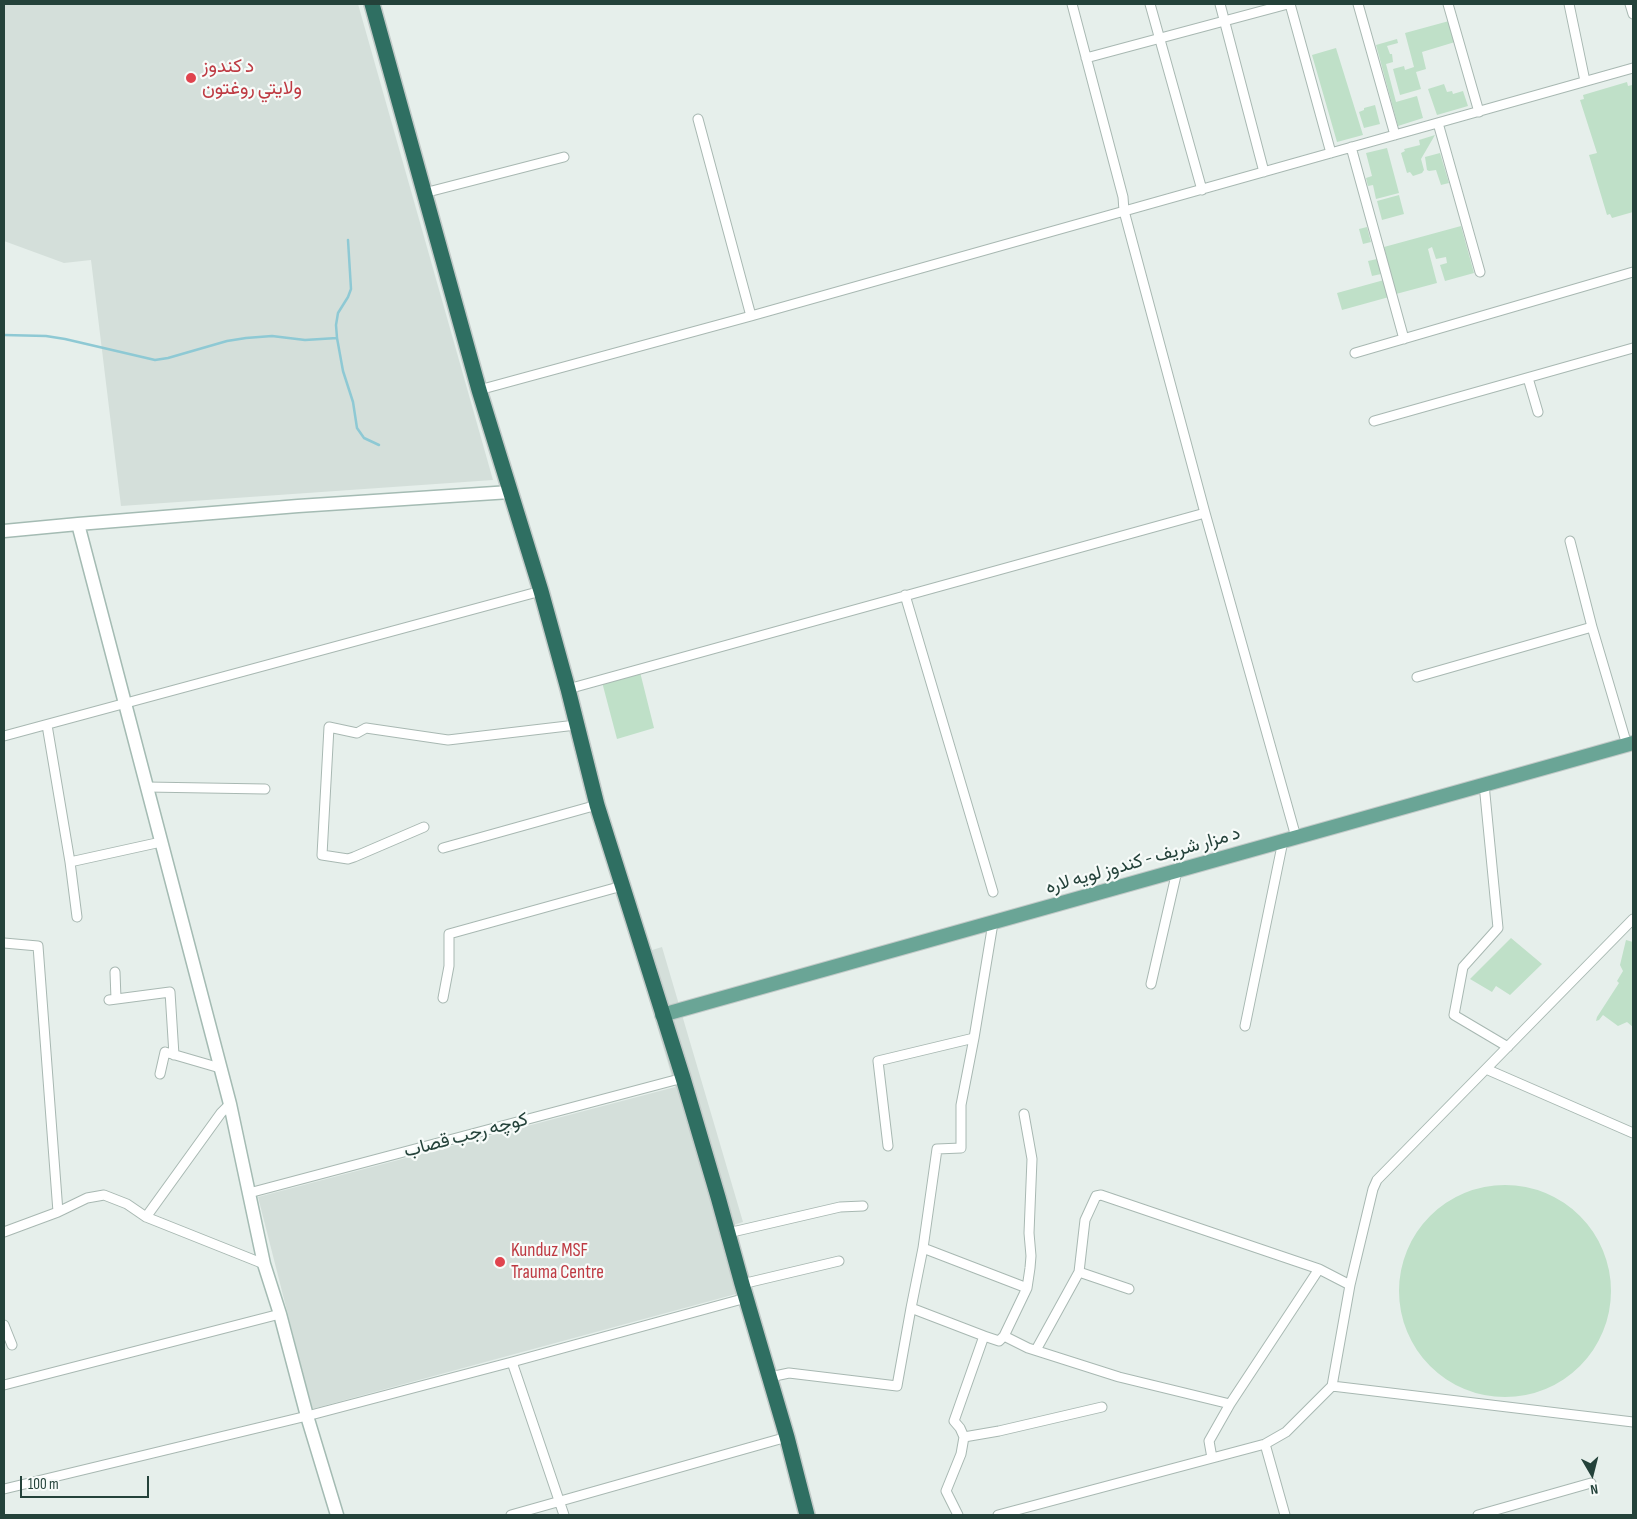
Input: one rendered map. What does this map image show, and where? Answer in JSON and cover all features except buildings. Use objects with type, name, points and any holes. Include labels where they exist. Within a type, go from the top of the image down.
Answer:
[{"type":"highway","points":[[372,4],[479,390],[541,591],[597,805],[683,1078],[770,1377],[807,1515]]},
{"type":"main road","name":"د مزار شریف - کندوز لویه لاره","points":[[662,1015],[1630,744]]},
{"type":"street","points":[[1072,4],[1123,197],[1124,212],[1290,839],[1244,1026]]},
{"type":"street","points":[[1150,4],[1202,190]]},
{"type":"street","points":[[1220,4],[1264,172]]},
{"type":"street","points":[[1086,58],[1289,4],[1331,153]]},
{"type":"street","points":[[1358,4],[1395,135]]},
{"type":"street","points":[[1448,4],[1479,112]]},
{"type":"street","points":[[1569,4],[1585,81]]},
{"type":"street","points":[[1630,4],[1633,14]]},
{"type":"street","points":[[479,390],[1124,212],[1633,68]]},
{"type":"street","points":[[698,119],[751,316]]},
{"type":"street","points":[[1438,123],[1480,272]]},
{"type":"street","points":[[1351,148],[1404,339]]},
{"type":"street","points":[[424,193],[564,156]]},
{"type":"street","points":[[1355,353],[1633,272]]},
{"type":"street","points":[[1374,421],[1633,348]]},
{"type":"street","points":[[1528,378],[1538,412]]},
{"type":"street","points":[[4,532],[298,506],[510,492]]},
{"type":"street","points":[[568,689],[1205,513]]},
{"type":"street","points":[[78,524],[230,1104],[264,1264],[337,1515]]},
{"type":"street","points":[[1570,541],[1592,627],[1630,744]]},
{"type":"street","points":[[4,736],[541,591]]},
{"type":"street","points":[[905,595],[993,892]]},
{"type":"street","points":[[1417,677],[1592,627]]},
{"type":"street","points":[[48,724],[77,917]]},
{"type":"street","points":[[424,827],[348,859],[322,855],[329,727],[357,732],[366,728],[448,740],[576,725]]},
{"type":"street","points":[[1484,784],[1498,928],[1463,967],[1454,1015],[1508,1047]]},
{"type":"street","points":[[147,787],[265,789]]},
{"type":"street","points":[[443,848],[597,805]]},
{"type":"street","points":[[70,862],[161,842]]},
{"type":"street","points":[[1151,984],[1177,871]]},
{"type":"street","points":[[443,998],[449,966],[449,934],[622,886]]},
{"type":"street","points":[[998,1515],[1265,1444],[1286,1432],[1332,1386],[1350,1285],[1372,1189],[1377,1180],[1633,919]]},
{"type":"street","points":[[770,1377],[789,1373],[897,1386],[923,1248],[937,1149],[961,1148],[961,1105],[993,922]]},
{"type":"street","points":[[4,943],[38,946],[58,1212]]},
{"type":"street","points":[[115,972],[112,999],[170,992],[174,1055]]},
{"type":"street","points":[[888,1146],[878,1061],[974,1038]]},
{"type":"street","points":[[160,1074],[164,1052],[220,1068]]},
{"type":"street","points":[[1486,1069],[1633,1133]]},
{"type":"street","name":"کوچه رجب قصاب","points":[[250,1193],[683,1078]]},
{"type":"street","points":[[146,1217],[221,1113],[230,1104]]},
{"type":"street","points":[[911,1308],[999,1341],[1004,1336],[1027,1288],[1031,1256],[1029,1233],[1032,1159],[1024,1114]]},
{"type":"street","points":[[4,1232],[58,1212],[87,1198],[104,1195],[127,1204],[146,1217],[264,1264]]},
{"type":"street","points":[[1036,1350],[1079,1272],[1085,1220],[1094,1198],[1100,1195],[1319,1269],[1350,1285]]},
{"type":"street","points":[[728,1233],[840,1207],[863,1206]]},
{"type":"street","points":[[923,1248],[1027,1288]]},
{"type":"street","points":[[4,1489],[307,1416],[512,1362],[838,1261]]},
{"type":"street","points":[[1212,1458],[1209,1441],[1230,1404],[1319,1269]]},
{"type":"street","points":[[1079,1272],[1129,1289]]},
{"type":"street","points":[[4,1385],[280,1314]]},
{"type":"street","points":[[4,1325],[12,1345]]},
{"type":"street","points":[[958,1515],[946,1491],[960,1454],[964,1437],[954,1421],[984,1336]]},
{"type":"street","points":[[1004,1336],[1028,1348],[1119,1377],[1230,1404]]},
{"type":"street","points":[[512,1362],[564,1515]]},
{"type":"street","points":[[1332,1386],[1633,1422]]},
{"type":"street","points":[[964,1437],[999,1431],[1102,1407]]},
{"type":"street","points":[[510,1515],[787,1438]]},
{"type":"street","points":[[1265,1444],[1286,1515]]},
{"type":"street","points":[[1478,1515],[1590,1483]]},
{"type":"shaded area","points":[[4,4],[358,4],[493,480],[121,506],[91,260],[64,263],[4,241]]},
{"type":"shaded area","name":"Kunduz MSF Trauma Centre","points":[[662,947],[743,1222],[718,1230],[736,1294],[312,1409],[258,1197],[675,1087],[636,955]]},
{"type":"green space","points":[[1449,21],[1455,42],[1422,52],[1426,69],[1416,72],[1421,89],[1400,95],[1393,69],[1404,66],[1405,70],[1414,67],[1405,33]]},
{"type":"green space","points":[[1397,39],[1398,43],[1387,46],[1390,54],[1392,54],[1393,62],[1386,64],[1396,102],[1417,96],[1423,118],[1398,126],[1376,45]]},
{"type":"green space","points":[[1336,48],[1363,135],[1337,142],[1312,55]]},
{"type":"green space","points":[[1627,82],[1628,86],[1632,85],[1633,90],[1633,212],[1612,218],[1610,214],[1607,215],[1589,155],[1597,153],[1580,100],[1584,99],[1583,95]]},
{"type":"green space","points":[[1444,84],[1447,92],[1452,91],[1453,94],[1463,91],[1468,106],[1437,115],[1428,89]]},
{"type":"green space","points":[[1375,105],[1380,124],[1364,128],[1359,112],[1364,110],[1364,108]]},
{"type":"green space","points":[[1435,135],[1421,159],[1424,170],[1422,173],[1413,176],[1410,172],[1407,173],[1401,153],[1405,151],[1404,149],[1420,145],[1419,140]]},
{"type":"green space","points":[[1387,148],[1399,193],[1376,199],[1373,185],[1368,186],[1366,178],[1372,176],[1366,153]]},
{"type":"green space","points":[[1440,153],[1449,183],[1441,185],[1436,170],[1427,170],[1425,157]]},
{"type":"green space","points":[[1399,195],[1404,214],[1382,220],[1377,201]]},
{"type":"green space","points":[[1461,226],[1474,273],[1445,281],[1440,265],[1447,263],[1446,257],[1436,259],[1432,247],[1428,249],[1437,283],[1396,294],[1384,247]]},
{"type":"green space","points":[[1367,227],[1371,242],[1363,244],[1359,229]]},
{"type":"green space","points":[[1377,259],[1381,274],[1372,276],[1368,261]]},
{"type":"green space","points":[[1384,280],[1389,297],[1342,310],[1337,293]]},
{"type":"green space","points":[[640,672],[654,728],[617,739],[602,682]]},
{"type":"green space","points":[[1511,938],[1542,964],[1510,995],[1496,986],[1492,992],[1470,979]]},
{"type":"green space","points":[[1626,940],[1633,942],[1633,1027],[1627,1022],[1618,1026],[1603,1015],[1596,1021],[1619,983],[1617,981],[1623,971],[1620,965]]},
{"type":"green space","points":[[1495,1185],[1515,1185],[1536,1189],[1555,1197],[1580,1216],[1593,1232],[1603,1250],[1609,1270],[1611,1291],[1609,1312],[1603,1332],[1593,1350],[1580,1366],[1555,1385],[1536,1393],[1515,1397],[1495,1397],[1474,1393],[1455,1385],[1438,1373],[1423,1358],[1411,1341],[1403,1322],[1399,1301],[1399,1281],[1403,1260],[1411,1241],[1423,1224],[1438,1209],[1455,1197],[1474,1189]]},
{"type":"waterway","points":[[348,240],[351,289],[338,313],[336,325],[337,338],[343,371],[353,402],[357,428],[364,438],[379,445]]},
{"type":"waterway","points":[[4,335],[46,336],[65,339],[155,360],[227,341],[246,338],[272,336],[305,340],[337,338]]},
{"type":"place","name":"د کندوز ولایتي روغتون","points":[[191,78]]},
{"type":"place","name":"Kunduz MSF Trauma Centre","points":[[500,1262]]}]
